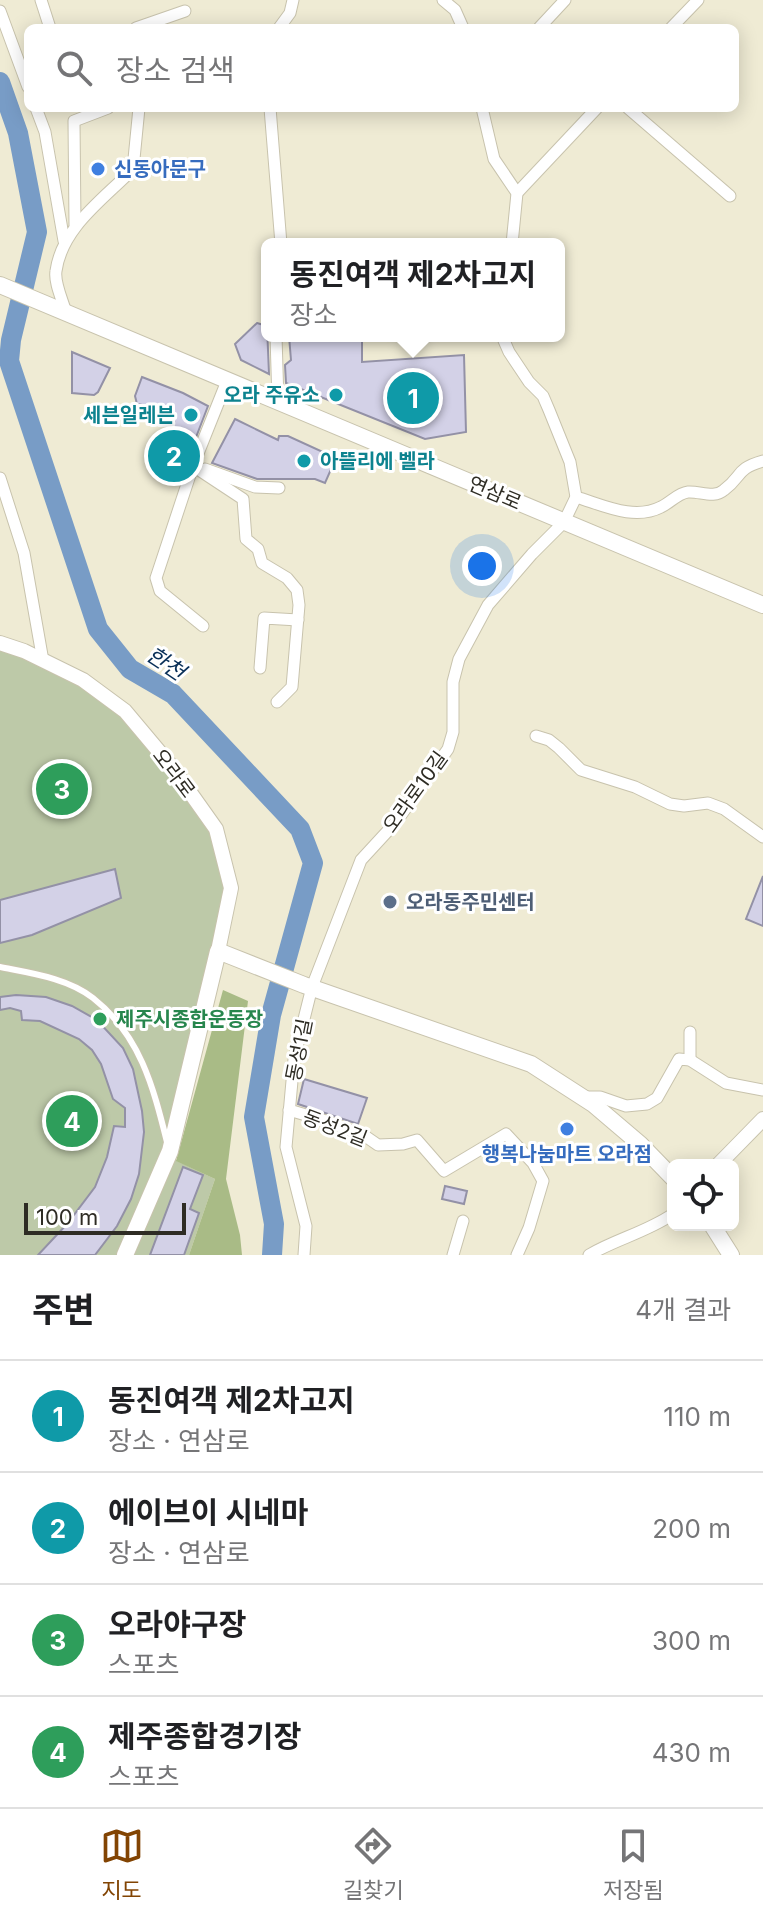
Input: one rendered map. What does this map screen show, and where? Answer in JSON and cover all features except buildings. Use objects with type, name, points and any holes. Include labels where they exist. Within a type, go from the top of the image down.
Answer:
[{"type":"main road","name":"연삼로","points":[[0,285],[763,605]]},
{"type":"main road","points":[[125,1255],[170,1151],[218,951],[531,1064],[581,1097],[640,1144],[667,1172]]},
{"type":"main road","points":[[716,1231],[731,1255]]},
{"type":"street","points":[[41,0],[49,24]]},
{"type":"street","points":[[282,24],[290,13],[293,0]]},
{"type":"street","points":[[443,0],[455,10],[461,24]]},
{"type":"street","points":[[543,24],[565,0]]},
{"type":"street","points":[[675,24],[698,0]]},
{"type":"street","points":[[0,11],[24,76]]},
{"type":"street","points":[[149,24],[185,11]]},
{"type":"street","points":[[38,112],[45,132],[64,241]]},
{"type":"street","points":[[75,225],[74,121],[98,112]]},
{"type":"street","points":[[66,313],[55,273],[64,241],[75,225],[133,169],[139,112]]},
{"type":"street","points":[[270,112],[281,238]]},
{"type":"street","points":[[483,112],[494,159],[517,193]]},
{"type":"street","points":[[513,238],[517,193],[593,112]]},
{"type":"street","points":[[633,112],[730,196]]},
{"type":"street","points":[[276,342],[278,402]]},
{"type":"street","points":[[505,342],[529,382],[543,396],[570,462],[576,497],[626,512],[646,513],[684,492],[715,495],[723,492],[745,466],[763,461]]},
{"type":"street","points":[[203,626],[160,591],[156,578],[193,466],[227,381]]},
{"type":"street","points":[[193,466],[220,472],[255,487],[279,488]]},
{"type":"street","points":[[193,466],[243,499],[246,539],[258,549],[262,563],[287,578],[297,590],[298,620],[292,687],[277,702]]},
{"type":"street","points":[[0,478],[24,553],[43,661]]},
{"type":"street","name":"오라로10길","points":[[308,986],[361,860],[396,822],[448,749],[453,732],[453,682],[459,659],[488,605],[564,522],[576,497]]},
{"type":"street","points":[[260,668],[264,618],[298,620]]},
{"type":"street","name":"오라로","points":[[0,643],[83,680],[125,711],[172,767],[216,829],[231,888],[218,951]]},
{"type":"street","points":[[536,736],[559,748],[581,770],[635,787],[670,804],[708,803],[724,809],[763,837]]},
{"type":"street","name":"동성1길","points":[[304,1255],[306,1226],[286,1147],[294,1059],[308,986]]},
{"type":"street","points":[[690,1032],[690,1060]]},
{"type":"street","points":[[581,1097],[600,1097],[626,1106],[647,1104],[657,1098],[679,1059],[690,1060],[726,1083],[763,1090]]},
{"type":"street","name":"동성2길","points":[[289,1110],[365,1136],[378,1145],[417,1140],[444,1171],[506,1134],[533,1163],[543,1181],[517,1255]]},
{"type":"street","points":[[724,1159],[763,1119]]},
{"type":"street","points":[[589,1255],[611,1242],[655,1227],[667,1218]]},
{"type":"street","points":[[453,1255],[463,1221]]},
{"type":"lane","points":[[0,967],[49,977],[91,996],[131,1038],[155,1094],[170,1151]]},
{"type":"green space","name":"제주시종합운동장","points":[[0,644],[32,655],[125,711],[216,829],[231,888],[170,1151],[177,1161],[215,1179],[189,1255],[0,1255]]},
{"type":"green space","points":[[223,990],[248,1001],[226,1179],[242,1255],[189,1255],[215,1179],[176,1161]]},
{"type":"waterway","name":"한천","points":[[0,82],[18,133],[37,232],[11,340],[9,361],[98,629],[130,669],[173,694],[300,829],[313,863],[271,1015],[254,1117],[274,1224],[272,1255]]},
{"type":"place","name":"신동아문구","points":[[98,169]]},
{"type":"place","name":"오라 주유소","points":[[336,395]]},
{"type":"place","name":"동진여객 제2차고지","points":[[413,398]]},
{"type":"place","name":"세븐일레븐","points":[[191,415]]},
{"type":"place","name":"에이브이 시네마","points":[[174,456]]},
{"type":"place","name":"아뜰리에 벨라","points":[[304,461]]},
{"type":"place","name":"오라야구장","points":[[62,789]]},
{"type":"place","name":"오라동주민센터","points":[[390,902]]},
{"type":"place","name":"제주시종합운동장","points":[[100,1019]]},
{"type":"place","name":"제주종합경기장","points":[[72,1121]]},
{"type":"place","name":"행복나눔마트 오라점","points":[[567,1129]]}]
